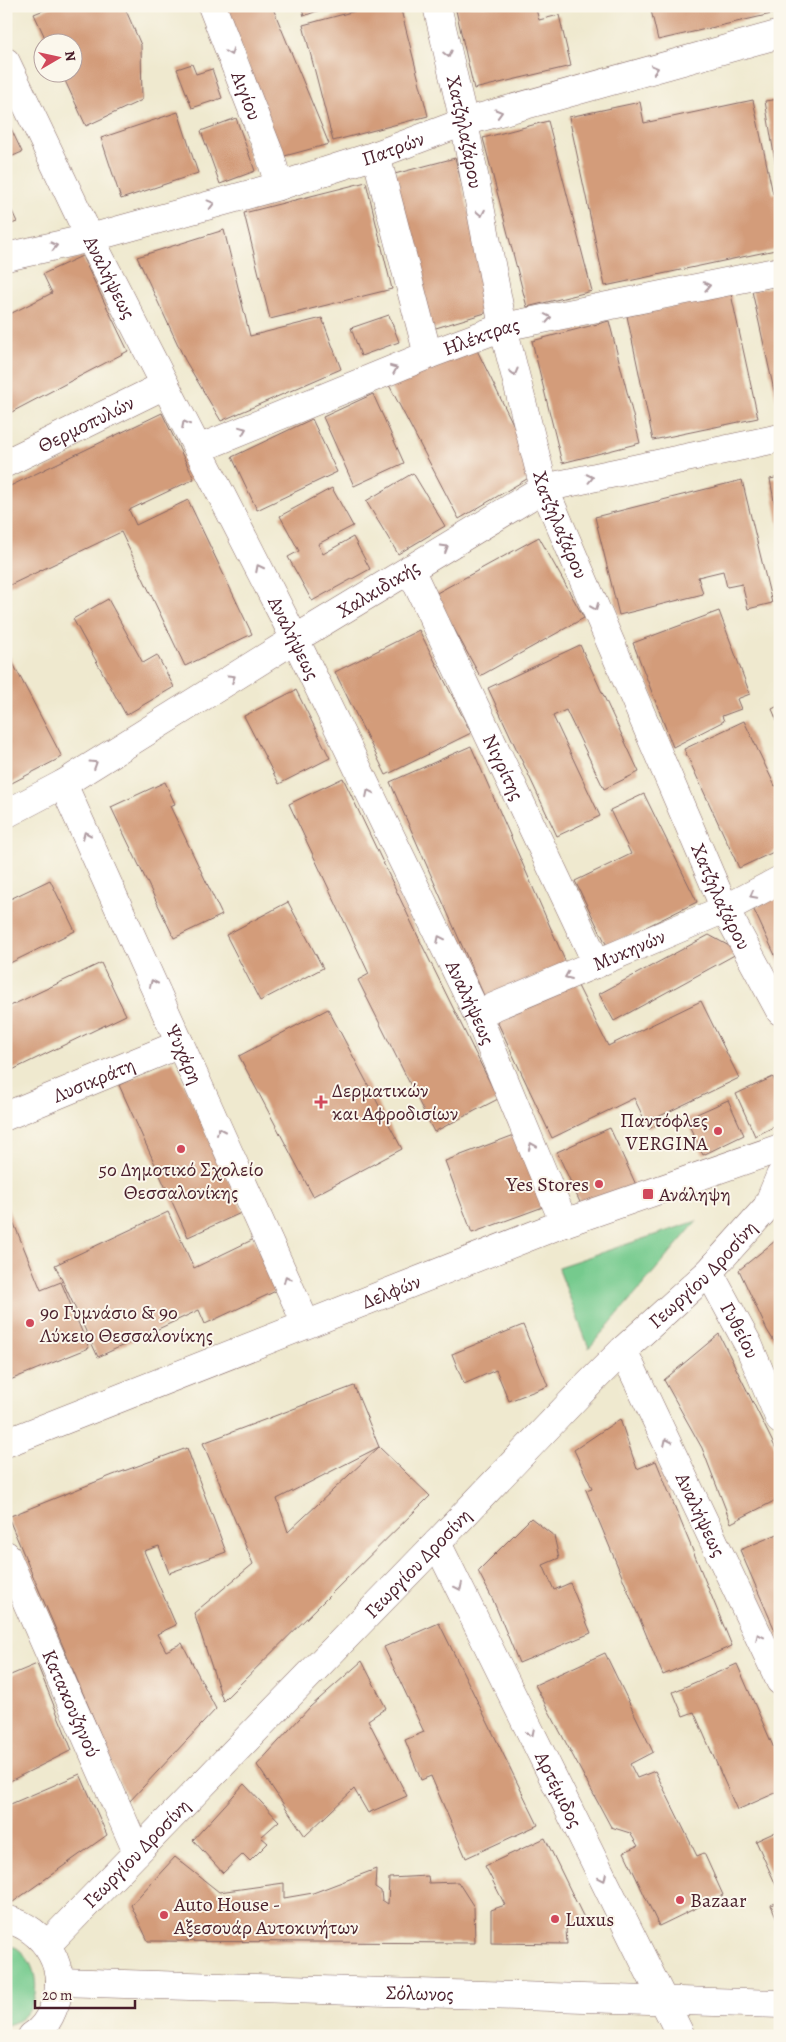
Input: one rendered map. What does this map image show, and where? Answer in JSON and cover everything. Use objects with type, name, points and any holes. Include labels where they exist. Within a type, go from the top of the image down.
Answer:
[{"type":"street","name":"Αιγίου","points":[[212,6],[270,155],[278,186]]},
{"type":"street","name":"Χατζηλαζάρου","points":[[437,6],[464,122],[503,327],[544,488],[726,909],[780,1011]]},
{"type":"street","name":"Πατρών","points":[[6,257],[90,238],[278,186],[376,156],[464,122],[780,34]]},
{"type":"street","name":"Αναλήψεως","points":[[6,62],[90,238],[295,639],[476,1014],[564,1223]]},
{"type":"street","points":[[376,156],[428,355]]},
{"type":"street","name":"Ηλέκτρας","points":[[198,449],[428,355],[503,327],[780,272]]},
{"type":"street","name":"Θερμοπυλών","points":[[6,463],[165,385]]},
{"type":"street","name":"Χαλκιδικής","points":[[6,814],[63,784],[295,639],[544,488],[780,438]]},
{"type":"street","name":"Νιγρίτης","points":[[410,569],[596,964]]},
{"type":"street","name":"Ψυχάρη","points":[[63,784],[306,1324]]},
{"type":"street","name":"Μυκηνών","points":[[476,1014],[726,909],[780,880]]},
{"type":"street","name":"Λυσικράτη","points":[[6,1116],[180,1044]]},
{"type":"street","name":"Δελφών","points":[[6,1443],[564,1223],[780,1148]]},
{"type":"street","name":"Γεωργίου Δροσίνη","points":[[47,1945],[623,1350],[709,1272],[766,1207],[780,1176]]},
{"type":"street","name":"Γυθείου","points":[[709,1272],[749,1346],[780,1420]]},
{"type":"street","name":"Αναλήψεως","points":[[623,1350],[777,1668]]},
{"type":"street","name":"Αρτέμιδος","points":[[437,1544],[681,2036]]},
{"type":"street","name":"Κατακουζηνού","points":[[6,1555],[138,1852]]},
{"type":"street","points":[[6,1919],[18,1922],[34,1931],[47,1945],[58,1969],[57,2001],[49,2018],[32,2036]]},
{"type":"street","name":"Σόλωνος","points":[[59,1982],[780,2004]]},
{"type":"green space","points":[[697,1221],[589,1348],[558,1267]]},
{"type":"green space","points":[[6,1943],[19,1949],[28,1959],[34,1972],[36,1985],[34,1998],[29,2010],[19,2020],[6,2025]]},
{"type":"building","points":[[54,6],[124,6],[141,45],[142,100],[86,126],[66,82],[82,82],[82,32],[42,32],[34,14]]},
{"type":"building","points":[[225,6],[272,6],[329,144],[281,157]]},
{"type":"building","points":[[301,6],[330,6],[304,16]]},
{"type":"building","points":[[374,6],[400,6],[428,116],[333,141],[303,25]]},
{"type":"building","points":[[455,6],[535,6],[539,20],[559,15],[571,66],[474,89]]},
{"type":"building","points":[[650,6],[780,6],[780,12],[658,40]]},
{"type":"building","points":[[192,64],[196,74],[212,69],[222,98],[192,108],[177,69]]},
{"type":"building","points":[[780,99],[780,172],[777,172],[765,101]]},
{"type":"building","points":[[753,100],[773,194],[780,193],[780,249],[605,286],[569,117],[640,102],[644,123]]},
{"type":"building","points":[[178,112],[198,173],[121,199],[101,138]]},
{"type":"building","points":[[6,118],[22,152],[6,159]]},
{"type":"building","points":[[236,118],[255,171],[220,184],[201,131]]},
{"type":"building","points":[[548,121],[592,291],[527,307],[483,138]]},
{"type":"building","points":[[455,158],[495,310],[426,331],[387,176]]},
{"type":"building","points":[[366,182],[392,289],[270,319],[244,213]]},
{"type":"building","points":[[6,198],[17,222],[6,226]]},
{"type":"building","points":[[224,230],[250,336],[322,318],[341,369],[221,421],[185,360],[137,257]]},
{"type":"building","points":[[82,256],[128,351],[6,415],[6,316],[52,293],[43,274]]},
{"type":"building","points":[[780,285],[780,413],[779,413],[752,291]]},
{"type":"building","points":[[731,294],[758,418],[653,440],[627,316]]},
{"type":"building","points":[[389,315],[399,342],[361,356],[351,328]]},
{"type":"building","points":[[609,321],[640,443],[562,463],[532,341]]},
{"type":"building","points":[[473,342],[537,473],[459,519],[389,385]]},
{"type":"building","points":[[373,394],[404,463],[354,486],[323,417]]},
{"type":"building","points":[[162,413],[194,479],[129,510],[136,525],[188,500],[252,634],[185,666],[121,532],[6,587],[6,488]]},
{"type":"building","points":[[312,419],[337,472],[257,510],[232,457]]},
{"type":"building","points":[[413,473],[445,526],[398,554],[366,501]]},
{"type":"building","points":[[780,477],[780,528],[779,528],[770,479]]},
{"type":"building","points":[[742,480],[772,603],[748,609],[742,584],[727,587],[723,571],[698,577],[703,594],[619,615],[595,517]]},
{"type":"building","points":[[332,488],[353,526],[318,544],[323,554],[353,537],[370,569],[312,601],[288,557],[299,551],[280,516]]},
{"type":"building","points":[[539,537],[584,618],[480,676],[435,594]]},
{"type":"building","points":[[108,599],[143,663],[157,655],[174,687],[126,715],[73,619]]},
{"type":"building","points":[[719,611],[750,694],[737,699],[741,709],[722,716],[724,721],[673,747],[633,643]]},
{"type":"building","points":[[419,630],[471,733],[386,775],[335,672]]},
{"type":"building","points":[[580,645],[639,772],[604,789],[566,710],[553,716],[600,816],[557,836],[488,688]]},
{"type":"building","points":[[6,650],[62,757],[6,786]]},
{"type":"building","points":[[296,690],[330,758],[279,784],[244,716]]},
{"type":"building","points":[[780,705],[780,728],[772,709]]},
{"type":"building","points":[[744,721],[775,786],[780,784],[780,849],[739,868],[684,749]]},
{"type":"building","points":[[471,746],[566,963],[485,998],[390,782]]},
{"type":"building","points":[[343,778],[498,1099],[434,1132],[358,980],[369,974],[289,804]]},
{"type":"building","points":[[165,782],[175,804],[170,806],[222,915],[174,938],[111,807]]},
{"type":"building","points":[[644,794],[697,902],[607,946],[575,881],[631,854],[610,810]]},
{"type":"building","points":[[50,880],[75,931],[6,965],[6,901]]},
{"type":"building","points":[[780,895],[780,966],[753,908]]},
{"type":"building","points":[[288,902],[323,968],[260,1001],[226,935]]},
{"type":"building","points":[[709,935],[740,952],[614,1021],[599,994]]},
{"type":"building","points":[[101,963],[126,1015],[6,1073],[6,1008]]},
{"type":"building","points":[[576,982],[608,1046],[701,1001],[739,1078],[658,1117],[661,1122],[649,1129],[634,1098],[552,1138],[496,1019]]},
{"type":"building","name":"Δερματικών και Αφροδισίων","points":[[328,1009],[402,1149],[313,1196],[239,1056]]},
{"type":"building","name":"5ο Δημοτικό Σχολείο Θεσσαλονίκης","points":[[173,1061],[243,1212],[188,1237],[119,1085]]},
{"type":"building","points":[[773,1077],[780,1093],[780,1124],[755,1136],[736,1094]]},
{"type":"building","points":[[728,1100],[744,1135],[703,1155],[686,1119]]},
{"type":"building","points":[[610,1128],[637,1187],[584,1211],[557,1152]]},
{"type":"building","points":[[517,1134],[543,1207],[472,1233],[445,1161]]},
{"type":"building","name":"9ο Γυμνάσιο & 9ο Λύκειο Θεσσαλονίκης","points":[[6,1204],[41,1290],[61,1282],[89,1348],[10,1380],[6,1369]]},
{"type":"building","points":[[168,1212],[194,1268],[254,1239],[278,1290],[205,1324],[199,1310],[98,1357],[55,1265]]},
{"type":"building","points":[[780,1237],[780,1351],[767,1330],[739,1270]]},
{"type":"building","points":[[523,1325],[548,1386],[509,1401],[496,1370],[464,1384],[452,1354]]},
{"type":"building","points":[[719,1334],[780,1457],[780,1498],[731,1523],[702,1448],[664,1380]]},
{"type":"building","points":[[354,1386],[379,1447],[430,1496],[223,1701],[194,1613],[253,1564],[203,1443]],"holes":[[[379,1447],[288,1532],[277,1499]]]},
{"type":"building","points":[[620,1419],[637,1469],[656,1461],[732,1646],[663,1675],[586,1490],[592,1488],[574,1450]]},
{"type":"building","points":[[187,1448],[226,1552],[169,1573],[159,1546],[144,1551],[176,1625],[157,1634],[166,1651],[182,1643],[216,1709],[129,1802],[8,1517]]},
{"type":"building","points":[[531,1518],[554,1536],[559,1558],[543,1565],[554,1590],[570,1583],[591,1633],[519,1663],[493,1600],[478,1571]]},
{"type":"building","points":[[780,1533],[780,1642],[740,1550]]},
{"type":"building","points":[[439,1623],[538,1825],[466,1858],[431,1776],[421,1780],[405,1740],[424,1732],[384,1647]]},
{"type":"building","points":[[605,1653],[653,1752],[630,1764],[637,1778],[655,1771],[697,1856],[704,1853],[723,1895],[659,1926],[624,1852],[638,1846],[630,1833],[611,1827],[535,1685]]},
{"type":"building","points":[[362,1661],[386,1708],[368,1720],[407,1796],[368,1813],[354,1789],[305,1836],[257,1765],[310,1707]]},
{"type":"building","points":[[37,1664],[72,1750],[6,1783],[6,1677]]},
{"type":"building","points":[[737,1664],[780,1762],[780,1791],[737,1810],[694,1712],[683,1716],[673,1692]]},
{"type":"building","points":[[80,1774],[107,1835],[6,1907],[6,1806]]},
{"type":"building","points":[[244,1784],[279,1821],[261,1837],[268,1843],[250,1861],[243,1854],[223,1873],[193,1840]]},
{"type":"building","points":[[780,1830],[780,1894],[756,1841]]},
{"type":"building","points":[[545,1838],[584,1918],[566,1929],[567,1944],[491,1943],[491,1910],[505,1905],[485,1866]]},
{"type":"building","points":[[175,1857],[219,1892],[284,1883],[284,1898],[313,1893],[376,1869],[375,1887],[381,1891],[382,1900],[388,1904],[389,1878],[428,1876],[429,1883],[458,1882],[474,1907],[475,1943],[148,1941],[131,1905]]},
{"type":"building","points":[[780,1901],[780,1926],[771,1905]]},
{"type":"place","name":"Δερματικών και Αφροδισίων","points":[[321,1102]]},
{"type":"place","name":"Παντόφλες VERGINA","points":[[718,1131]]},
{"type":"place","name":"5ο Δημοτικό Σχολείο Θεσσαλονίκης","points":[[181,1149]]},
{"type":"place","name":"Yes Stores","points":[[599,1184]]},
{"type":"place","name":"Ανάληψη","points":[[648,1194]]},
{"type":"place","name":"9ο Γυμνάσιο & 9ο Λύκειο Θεσσαλονίκης","points":[[30,1323]]},
{"type":"place","name":"Bazaar","points":[[680,1900]]},
{"type":"place","name":"Auto House - Αξεσουάρ Αυτοκινήτων","points":[[164,1915]]},
{"type":"place","name":"Luxus","points":[[555,1919]]}]
